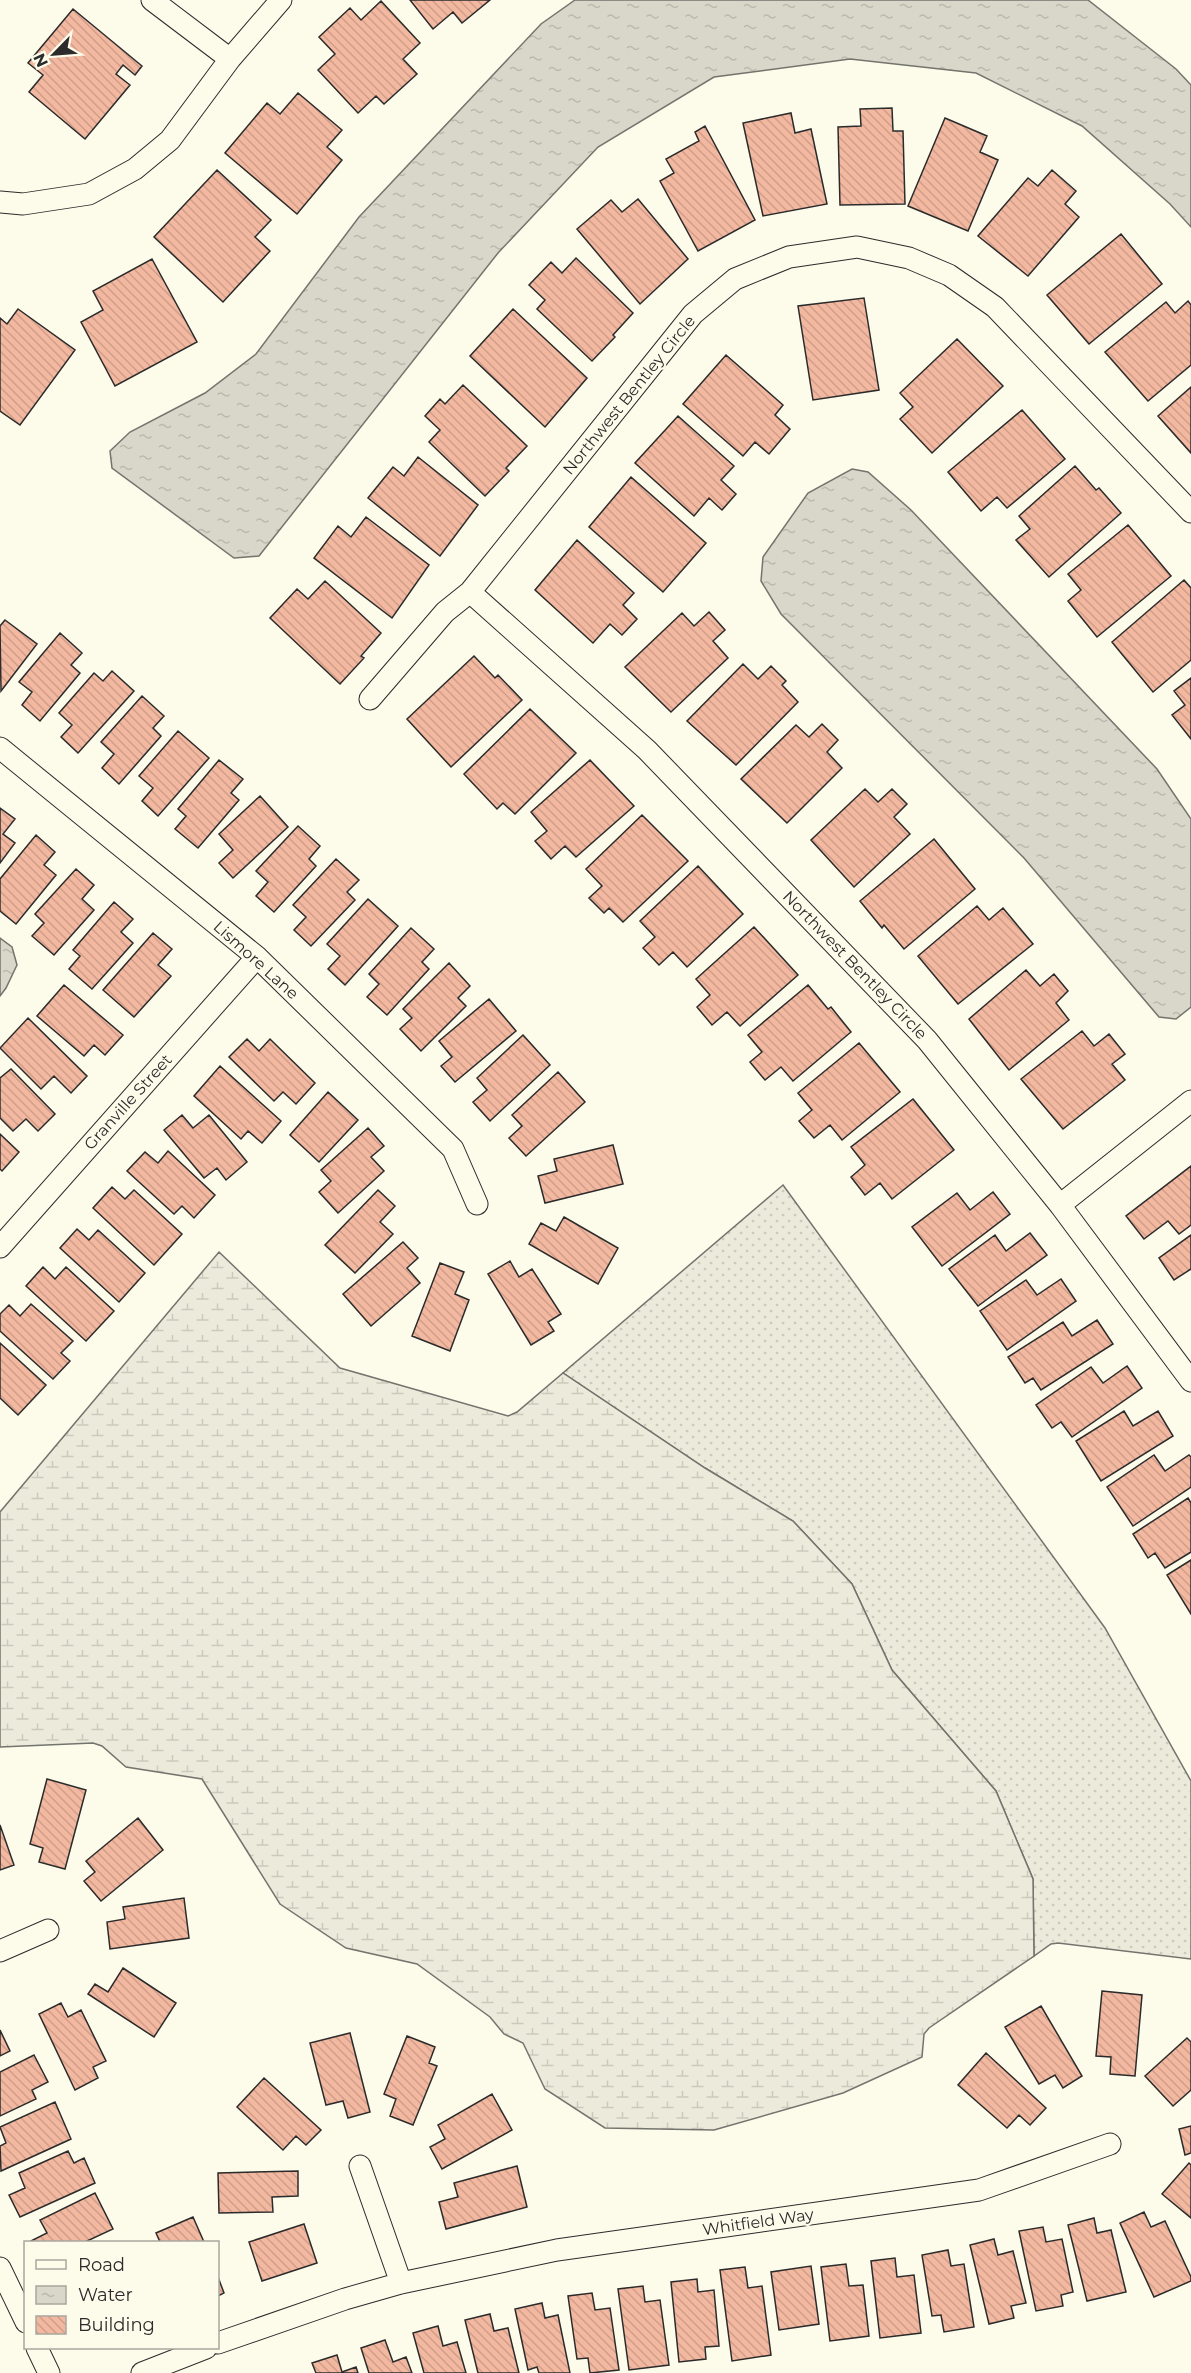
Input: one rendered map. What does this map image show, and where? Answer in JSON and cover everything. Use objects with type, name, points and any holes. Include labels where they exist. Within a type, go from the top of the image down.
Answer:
[{"type":"street","points":[[152,0],[230,58]]},
{"type":"street","points":[[0,202],[23,204],[89,194],[135,169],[170,140],[230,58],[282,0]]},
{"type":"street","name":"Northwest Bentley Circle","points":[[370,699],[445,612],[470,592],[693,314],[735,279],[789,257],[857,247],[909,258],[949,274],[995,307],[1191,513]]},
{"type":"street","name":"Northwest Bentley Circle","points":[[470,592],[647,750],[927,1040],[1060,1205],[1191,1381]]},
{"type":"street","name":"Lismore Lane","points":[[0,748],[256,957],[453,1149],[477,1204]]},
{"type":"street","name":"Granville Street","points":[[0,1247],[256,957]]},
{"type":"street","points":[[1060,1205],[1191,1101]]},
{"type":"street","points":[[0,1951],[48,1930]]},
{"type":"street","name":"Whitfield Way","points":[[219,2343],[345,2299],[401,2283],[557,2250],[979,2190],[1110,2144]]},
{"type":"street","points":[[360,2166],[401,2283]]},
{"type":"street","points":[[0,2268],[24,2318]]},
{"type":"street","points":[[37,2349],[49,2373]]},
{"type":"street","points":[[142,2373],[203,2349]]},
{"type":"green space","points":[[783,1185],[1105,1628],[1191,1781],[1191,1959],[1058,1943],[1051,1944],[1034,1956],[1033,1879],[996,1791],[892,1670],[852,1584],[793,1521],[705,1468],[563,1373]]},
{"type":"green space","points":[[219,1252],[340,1368],[508,1416],[517,1412],[563,1373],[705,1468],[793,1521],[852,1584],[892,1670],[996,1791],[1033,1879],[1034,1956],[929,2028],[924,2034],[922,2057],[843,2093],[714,2130],[605,2128],[545,2089],[523,2043],[504,2034],[490,2017],[417,1964],[346,1948],[280,1904],[202,1779],[126,1767],[102,1746],[93,1743],[0,1747],[0,1512]]},
{"type":"water","points":[[575,0],[1088,0],[1176,69],[1191,85],[1191,227],[1170,204],[1082,126],[976,73],[850,59],[714,77],[598,147],[498,253],[259,556],[234,558],[112,468],[110,451],[130,432],[205,393],[256,354],[359,217],[541,24]]},
{"type":"water","points":[[852,469],[868,472],[911,510],[1157,769],[1191,819],[1191,1007],[1176,1019],[1159,1017],[1024,858],[781,614],[761,581],[763,557],[808,493]]},
{"type":"water","points":[[0,938],[12,947],[17,965],[0,996]]},
{"type":"building","points":[[410,0],[490,0],[462,23],[453,12],[433,29]]},
{"type":"building","points":[[381,1],[420,43],[403,59],[417,74],[384,104],[376,96],[358,113],[318,70],[335,54],[319,37],[350,8],[361,20]]},
{"type":"building","points":[[73,9],[142,66],[135,75],[123,65],[116,74],[130,85],[85,139],[29,92],[43,75],[28,63]]},
{"type":"building","points":[[298,93],[342,130],[327,147],[342,160],[297,214],[225,153],[267,103],[280,114]]},
{"type":"building","points":[[892,108],[893,131],[903,131],[905,204],[840,205],[838,127],[861,126],[860,109]]},
{"type":"building","points":[[791,113],[795,133],[811,129],[827,204],[763,216],[743,123]]},
{"type":"building","points":[[945,118],[987,136],[980,152],[998,160],[968,231],[908,206]]},
{"type":"building","points":[[705,126],[755,220],[698,251],[660,181],[674,173],[666,159],[699,141],[695,132]]},
{"type":"building","points":[[217,170],[271,220],[255,237],[270,251],[223,302],[154,237]]},
{"type":"building","points":[[1052,170],[1076,191],[1065,204],[1079,217],[1028,276],[978,236],[1028,178],[1038,186]]},
{"type":"building","points":[[638,199],[688,259],[640,304],[577,229],[611,200],[622,212]]},
{"type":"building","points":[[1121,234],[1162,284],[1089,344],[1047,295]]},
{"type":"building","points":[[576,258],[633,313],[613,335],[615,337],[592,361],[537,309],[545,300],[529,285],[551,262],[562,273]]},
{"type":"building","points":[[152,259],[197,342],[115,386],[81,322],[103,310],[93,291]]},
{"type":"building","points":[[864,298],[879,390],[813,400],[798,306]]},
{"type":"building","points":[[1188,301],[1191,305],[1191,365],[1148,401],[1105,352],[1166,302],[1175,313]]},
{"type":"building","points":[[18,309],[75,350],[20,425],[0,411],[0,318],[7,324]]},
{"type":"building","points":[[513,309],[587,378],[545,427],[470,356]]},
{"type":"building","points":[[957,339],[1003,386],[932,453],[900,419],[913,407],[900,393]]},
{"type":"building","points":[[726,355],[783,405],[775,415],[790,429],[769,454],[755,442],[743,456],[683,404]]},
{"type":"building","points":[[463,385],[527,446],[506,468],[509,471],[485,496],[429,442],[440,430],[425,416],[440,399],[445,404]]},
{"type":"building","points":[[1191,387],[1191,453],[1158,416]]},
{"type":"building","points":[[1022,410],[1065,459],[1007,508],[997,497],[981,511],[948,472]]},
{"type":"building","points":[[678,416],[734,466],[721,480],[736,494],[722,510],[709,498],[694,516],[635,463]]},
{"type":"building","points":[[418,457],[478,505],[440,556],[368,498],[393,467],[404,476]]},
{"type":"building","points":[[1075,466],[1121,513],[1049,577],[1016,540],[1030,529],[1019,516]]},
{"type":"building","points":[[631,477],[706,543],[663,592],[589,527]]},
{"type":"building","points":[[366,517],[429,565],[392,618],[314,558],[338,526],[351,537]]},
{"type":"building","points":[[1128,525],[1171,576],[1097,637],[1068,601],[1081,590],[1068,574]]},
{"type":"building","points":[[577,540],[634,593],[623,605],[637,619],[622,635],[610,624],[593,643],[535,590]]},
{"type":"building","points":[[1184,580],[1191,588],[1191,660],[1153,692],[1112,642]]},
{"type":"building","points":[[325,581],[381,633],[361,656],[364,658],[340,684],[270,618],[297,589],[308,599]]},
{"type":"building","points":[[709,612],[725,630],[713,641],[728,658],[671,712],[625,667],[682,613],[694,626]]},
{"type":"building","points":[[5,620],[37,644],[1,691],[0,626]]},
{"type":"building","points":[[60,633],[82,653],[71,665],[80,673],[40,721],[22,705],[32,692],[19,682]]},
{"type":"building","points":[[474,656],[495,678],[498,675],[522,700],[451,767],[407,719]]},
{"type":"building","points":[[743,664],[758,679],[771,666],[786,681],[782,685],[798,702],[736,765],[687,721]]},
{"type":"building","points":[[112,671],[134,691],[78,753],[61,737],[72,725],[59,713],[94,673],[103,681]]},
{"type":"building","points":[[1191,678],[1191,739],[1172,715],[1185,705],[1174,691]]},
{"type":"building","points":[[142,696],[164,716],[153,728],[161,736],[119,784],[102,768],[114,754],[101,742]]},
{"type":"building","points":[[530,709],[576,753],[515,814],[503,803],[497,809],[464,774]]},
{"type":"building","points":[[822,724],[838,740],[827,752],[842,768],[787,823],[741,779],[796,725],[809,737]]},
{"type":"building","points":[[178,731],[209,758],[158,816],[142,801],[153,788],[139,776]]},
{"type":"building","points":[[219,760],[243,779],[231,793],[239,800],[198,848],[175,829],[186,816],[178,809]]},
{"type":"building","points":[[590,760],[634,806],[576,857],[565,846],[551,859],[535,841],[547,831],[531,812]]},
{"type":"building","points":[[865,789],[878,802],[892,789],[907,804],[894,817],[910,834],[854,887],[811,840]]},
{"type":"building","points":[[260,796],[288,827],[233,878],[219,863],[233,850],[219,834]]},
{"type":"building","points":[[0,808],[15,819],[3,834],[15,843],[0,863]]},
{"type":"building","points":[[642,815],[688,861],[623,922],[609,908],[604,913],[589,898],[602,886],[586,869]]},
{"type":"building","points":[[298,826],[320,846],[309,859],[316,866],[274,912],[256,896],[268,882],[256,871]]},
{"type":"building","points":[[36,835],[55,852],[44,865],[56,875],[16,924],[0,911],[0,879]]},
{"type":"building","points":[[934,839],[975,889],[904,949],[884,925],[882,928],[860,901]]},
{"type":"building","points":[[336,859],[359,880],[347,892],[355,900],[311,946],[294,930],[306,917],[293,905]]},
{"type":"building","points":[[698,866],[743,914],[687,967],[673,952],[659,965],[643,948],[655,937],[640,921]]},
{"type":"building","points":[[76,869],[94,885],[82,899],[94,910],[54,955],[32,936],[44,923],[35,914]]},
{"type":"building","points":[[368,899],[398,926],[345,985],[328,969],[340,956],[327,944]]},
{"type":"building","points":[[114,902],[133,919],[121,932],[133,943],[92,989],[69,969],[80,956],[73,950]]},
{"type":"building","points":[[977,906],[989,920],[1003,908],[1033,944],[958,1004],[918,956]]},
{"type":"building","points":[[754,927],[798,975],[740,1026],[727,1012],[712,1025],[697,1007],[710,995],[696,979]]},
{"type":"building","points":[[411,928],[434,949],[422,962],[429,969],[387,1015],[367,997],[379,984],[369,974]]},
{"type":"building","points":[[153,933],[172,949],[158,965],[171,976],[134,1017],[103,990]]},
{"type":"building","points":[[449,963],[470,986],[458,998],[466,1006],[421,1051],[400,1029],[412,1018],[403,1009]]},
{"type":"building","points":[[1026,970],[1040,986],[1054,974],[1068,991],[1056,1003],[1069,1020],[1009,1070],[969,1019]]},
{"type":"building","points":[[64,985],[123,1035],[105,1055],[94,1045],[84,1056],[37,1016]]},
{"type":"building","points":[[808,985],[828,1009],[831,1007],[851,1032],[793,1081],[781,1067],[765,1080],[750,1062],[762,1052],[748,1035]]},
{"type":"building","points":[[489,999],[516,1031],[455,1082],[441,1066],[452,1057],[439,1041]]},
{"type":"building","points":[[28,1018],[87,1076],[71,1093],[54,1076],[41,1089],[0,1048]]},
{"type":"building","points":[[1082,1031],[1094,1046],[1109,1034],[1125,1054],[1112,1064],[1125,1080],[1063,1129],[1021,1079]]},
{"type":"building","points":[[523,1035],[550,1065],[490,1121],[473,1102],[487,1090],[477,1078]]},
{"type":"building","points":[[247,1039],[259,1051],[270,1039],[315,1083],[296,1104],[283,1092],[274,1101],[229,1057]]},
{"type":"building","points":[[859,1043],[900,1092],[842,1140],[830,1125],[814,1138],[799,1121],[812,1110],[798,1093]]},
{"type":"building","points":[[220,1066],[281,1121],[262,1143],[248,1131],[241,1139],[194,1096]]},
{"type":"building","points":[[11,1069],[55,1114],[38,1131],[26,1119],[13,1131],[0,1118],[0,1078]]},
{"type":"building","points":[[558,1072],[585,1102],[526,1156],[509,1138],[522,1126],[512,1115]]},
{"type":"building","points":[[328,1092],[358,1120],[319,1162],[290,1135]]},
{"type":"building","points":[[913,1099],[954,1150],[892,1199],[880,1183],[865,1195],[851,1177],[865,1165],[851,1147]]},
{"type":"building","points":[[182,1115],[193,1128],[209,1115],[247,1162],[226,1180],[217,1168],[204,1178],[164,1130]]},
{"type":"building","points":[[368,1128],[384,1146],[371,1157],[384,1171],[338,1213],[319,1192],[331,1181],[321,1170]]},
{"type":"building","points":[[0,1134],[19,1152],[2,1171],[0,1169]]},
{"type":"building","points":[[613,1145],[623,1184],[545,1203],[538,1176],[557,1171],[554,1159]]},
{"type":"building","points":[[168,1151],[215,1195],[194,1218],[182,1206],[174,1214],[127,1171],[145,1152],[158,1163]]},
{"type":"building","points":[[1191,1166],[1191,1225],[1179,1234],[1168,1221],[1144,1239],[1126,1216]]},
{"type":"building","points":[[112,1187],[125,1199],[134,1190],[182,1234],[154,1265],[93,1208]]},
{"type":"building","points":[[378,1190],[395,1206],[380,1222],[393,1234],[355,1273],[325,1245]]},
{"type":"building","points":[[993,1192],[1010,1214],[942,1266],[912,1227],[957,1193],[970,1210]]},
{"type":"building","points":[[564,1217],[618,1248],[598,1284],[529,1244],[541,1223],[556,1231]]},
{"type":"building","points":[[77,1229],[89,1240],[98,1230],[145,1273],[119,1302],[60,1248]]},
{"type":"building","points":[[1030,1233],[1047,1255],[978,1306],[949,1269],[995,1235],[1006,1251]]},
{"type":"building","points":[[1191,1235],[1191,1269],[1174,1280],[1159,1258]]},
{"type":"building","points":[[403,1242],[418,1258],[407,1268],[420,1283],[371,1326],[343,1294]]},
{"type":"building","points":[[510,1261],[519,1277],[532,1269],[561,1314],[548,1322],[554,1331],[531,1345],[488,1274]]},
{"type":"building","points":[[440,1263],[464,1272],[455,1294],[469,1300],[450,1351],[412,1336]]},
{"type":"building","points":[[43,1267],[55,1279],[66,1267],[114,1311],[86,1341],[26,1286]]},
{"type":"building","points":[[1061,1279],[1076,1301],[1007,1350],[980,1311],[1026,1280],[1037,1295]]},
{"type":"building","points":[[31,1304],[73,1341],[61,1353],[70,1361],[53,1379],[0,1331],[0,1314],[9,1305],[20,1316]]},
{"type":"building","points":[[1097,1320],[1113,1344],[1041,1390],[1033,1378],[1025,1383],[1008,1357],[1063,1322],[1072,1336]]},
{"type":"building","points":[[0,1343],[46,1385],[18,1415],[0,1398]]},
{"type":"building","points":[[1127,1366],[1142,1388],[1072,1437],[1061,1422],[1052,1428],[1036,1405],[1091,1367],[1103,1383]]},
{"type":"building","points":[[1124,1411],[1133,1426],[1158,1411],[1173,1436],[1101,1481],[1076,1441]]},
{"type":"building","points":[[1154,1455],[1165,1471],[1189,1455],[1191,1457],[1191,1487],[1133,1526],[1107,1487]]},
{"type":"building","points":[[1188,1498],[1191,1503],[1191,1552],[1165,1568],[1155,1553],[1148,1558],[1133,1534]]},
{"type":"building","points":[[1191,1560],[1191,1614],[1167,1575]]},
{"type":"building","points":[[47,1779],[86,1790],[65,1869],[39,1862],[43,1848],[30,1844]]},
{"type":"building","points":[[138,1818],[163,1850],[101,1901],[84,1881],[95,1872],[86,1861]]},
{"type":"building","points":[[0,1825],[14,1865],[0,1870]]},
{"type":"building","points":[[184,1898],[189,1938],[110,1949],[107,1922],[125,1919],[123,1907]]},
{"type":"building","points":[[123,1968],[176,2003],[154,2037],[88,1994],[95,1984],[108,1992]]},
{"type":"building","points":[[1102,1991],[1142,1995],[1135,2076],[1110,2074],[1111,2057],[1096,2056]]},
{"type":"building","points":[[61,2003],[68,2017],[81,2010],[106,2061],[93,2067],[98,2078],[75,2090],[39,2014]]},
{"type":"building","points":[[1041,2006],[1082,2076],[1063,2088],[1055,2075],[1039,2084],[1005,2027]]},
{"type":"building","points":[[0,2030],[10,2051],[0,2056]]},
{"type":"building","points":[[350,2033],[370,2112],[348,2118],[343,2101],[326,2105],[310,2043]]},
{"type":"building","points":[[407,2036],[435,2047],[429,2063],[437,2066],[413,2125],[390,2116],[396,2099],[384,2094]]},
{"type":"building","points":[[1187,2038],[1191,2042],[1191,2090],[1173,2106],[1145,2076]]},
{"type":"building","points":[[986,2053],[1046,2108],[1030,2125],[1019,2115],[1007,2128],[958,2085]]},
{"type":"building","points":[[34,2055],[48,2082],[32,2090],[36,2099],[0,2116],[0,2072]]},
{"type":"building","points":[[264,2078],[321,2130],[306,2145],[296,2136],[283,2150],[237,2107]]},
{"type":"building","points":[[492,2094],[512,2130],[442,2169],[430,2147],[445,2139],[438,2125]]},
{"type":"building","points":[[55,2102],[71,2139],[1,2171],[0,2146],[6,2143],[0,2127]]},
{"type":"building","points":[[1191,2126],[1191,2153],[1185,2155],[1179,2129]]},
{"type":"building","points":[[68,2151],[74,2163],[84,2158],[95,2183],[20,2217],[9,2195],[25,2188],[19,2173]]},
{"type":"building","points":[[1189,2163],[1191,2165],[1191,2218],[1162,2194]]},
{"type":"building","points":[[517,2166],[527,2207],[446,2229],[439,2202],[458,2197],[454,2183]]},
{"type":"building","points":[[298,2171],[298,2196],[272,2197],[273,2212],[219,2213],[218,2173]]},
{"type":"building","points":[[95,2193],[113,2229],[87,2241],[31,2241],[47,2233],[40,2220]]},
{"type":"building","points":[[1144,2212],[1151,2227],[1165,2221],[1191,2277],[1191,2281],[1154,2297],[1120,2223]]},
{"type":"building","points":[[193,2217],[204,2241],[160,2241],[156,2233]]},
{"type":"building","points":[[1094,2218],[1097,2233],[1111,2230],[1126,2292],[1087,2301],[1068,2225]]},
{"type":"building","points":[[304,2224],[317,2263],[262,2281],[249,2242]]},
{"type":"building","points":[[1043,2227],[1046,2242],[1062,2239],[1073,2292],[1061,2295],[1063,2306],[1036,2311],[1019,2231]]},
{"type":"building","points":[[994,2239],[998,2255],[1013,2251],[1026,2303],[1011,2306],[1014,2318],[989,2324],[970,2245]]},
{"type":"building","points":[[948,2250],[951,2266],[964,2264],[974,2327],[944,2332],[941,2315],[932,2316],[922,2255]]},
{"type":"building","points":[[895,2258],[897,2277],[914,2275],[921,2333],[880,2338],[871,2261]]},
{"type":"building","points":[[846,2264],[849,2286],[863,2285],[869,2336],[830,2341],[821,2267]]},
{"type":"building","points":[[811,2266],[819,2324],[779,2330],[771,2272]]},
{"type":"building","points":[[745,2267],[748,2288],[762,2286],[771,2355],[732,2361],[720,2270]]},
{"type":"building","points":[[697,2279],[698,2292],[714,2290],[719,2346],[705,2347],[706,2359],[679,2362],[671,2282]]},
{"type":"building","points":[[219,2280],[224,2293],[219,2296]]},
{"type":"building","points":[[643,2286],[645,2302],[660,2300],[669,2365],[629,2370],[618,2289]]},
{"type":"building","points":[[592,2293],[595,2310],[610,2308],[619,2370],[590,2373],[588,2358],[577,2359],[568,2296]]},
{"type":"building","points":[[542,2303],[545,2318],[558,2315],[570,2373],[539,2373],[537,2367],[528,2370],[515,2309]]},
{"type":"building","points":[[490,2314],[494,2331],[508,2328],[519,2373],[478,2373],[465,2320]]},
{"type":"building","points":[[438,2326],[443,2346],[457,2342],[466,2373],[424,2373],[413,2333]]},
{"type":"building","points":[[385,2340],[393,2362],[406,2357],[412,2373],[369,2373],[361,2348]]},
{"type":"building","points":[[337,2355],[342,2372],[356,2367],[358,2373],[316,2373],[312,2363]]}]
